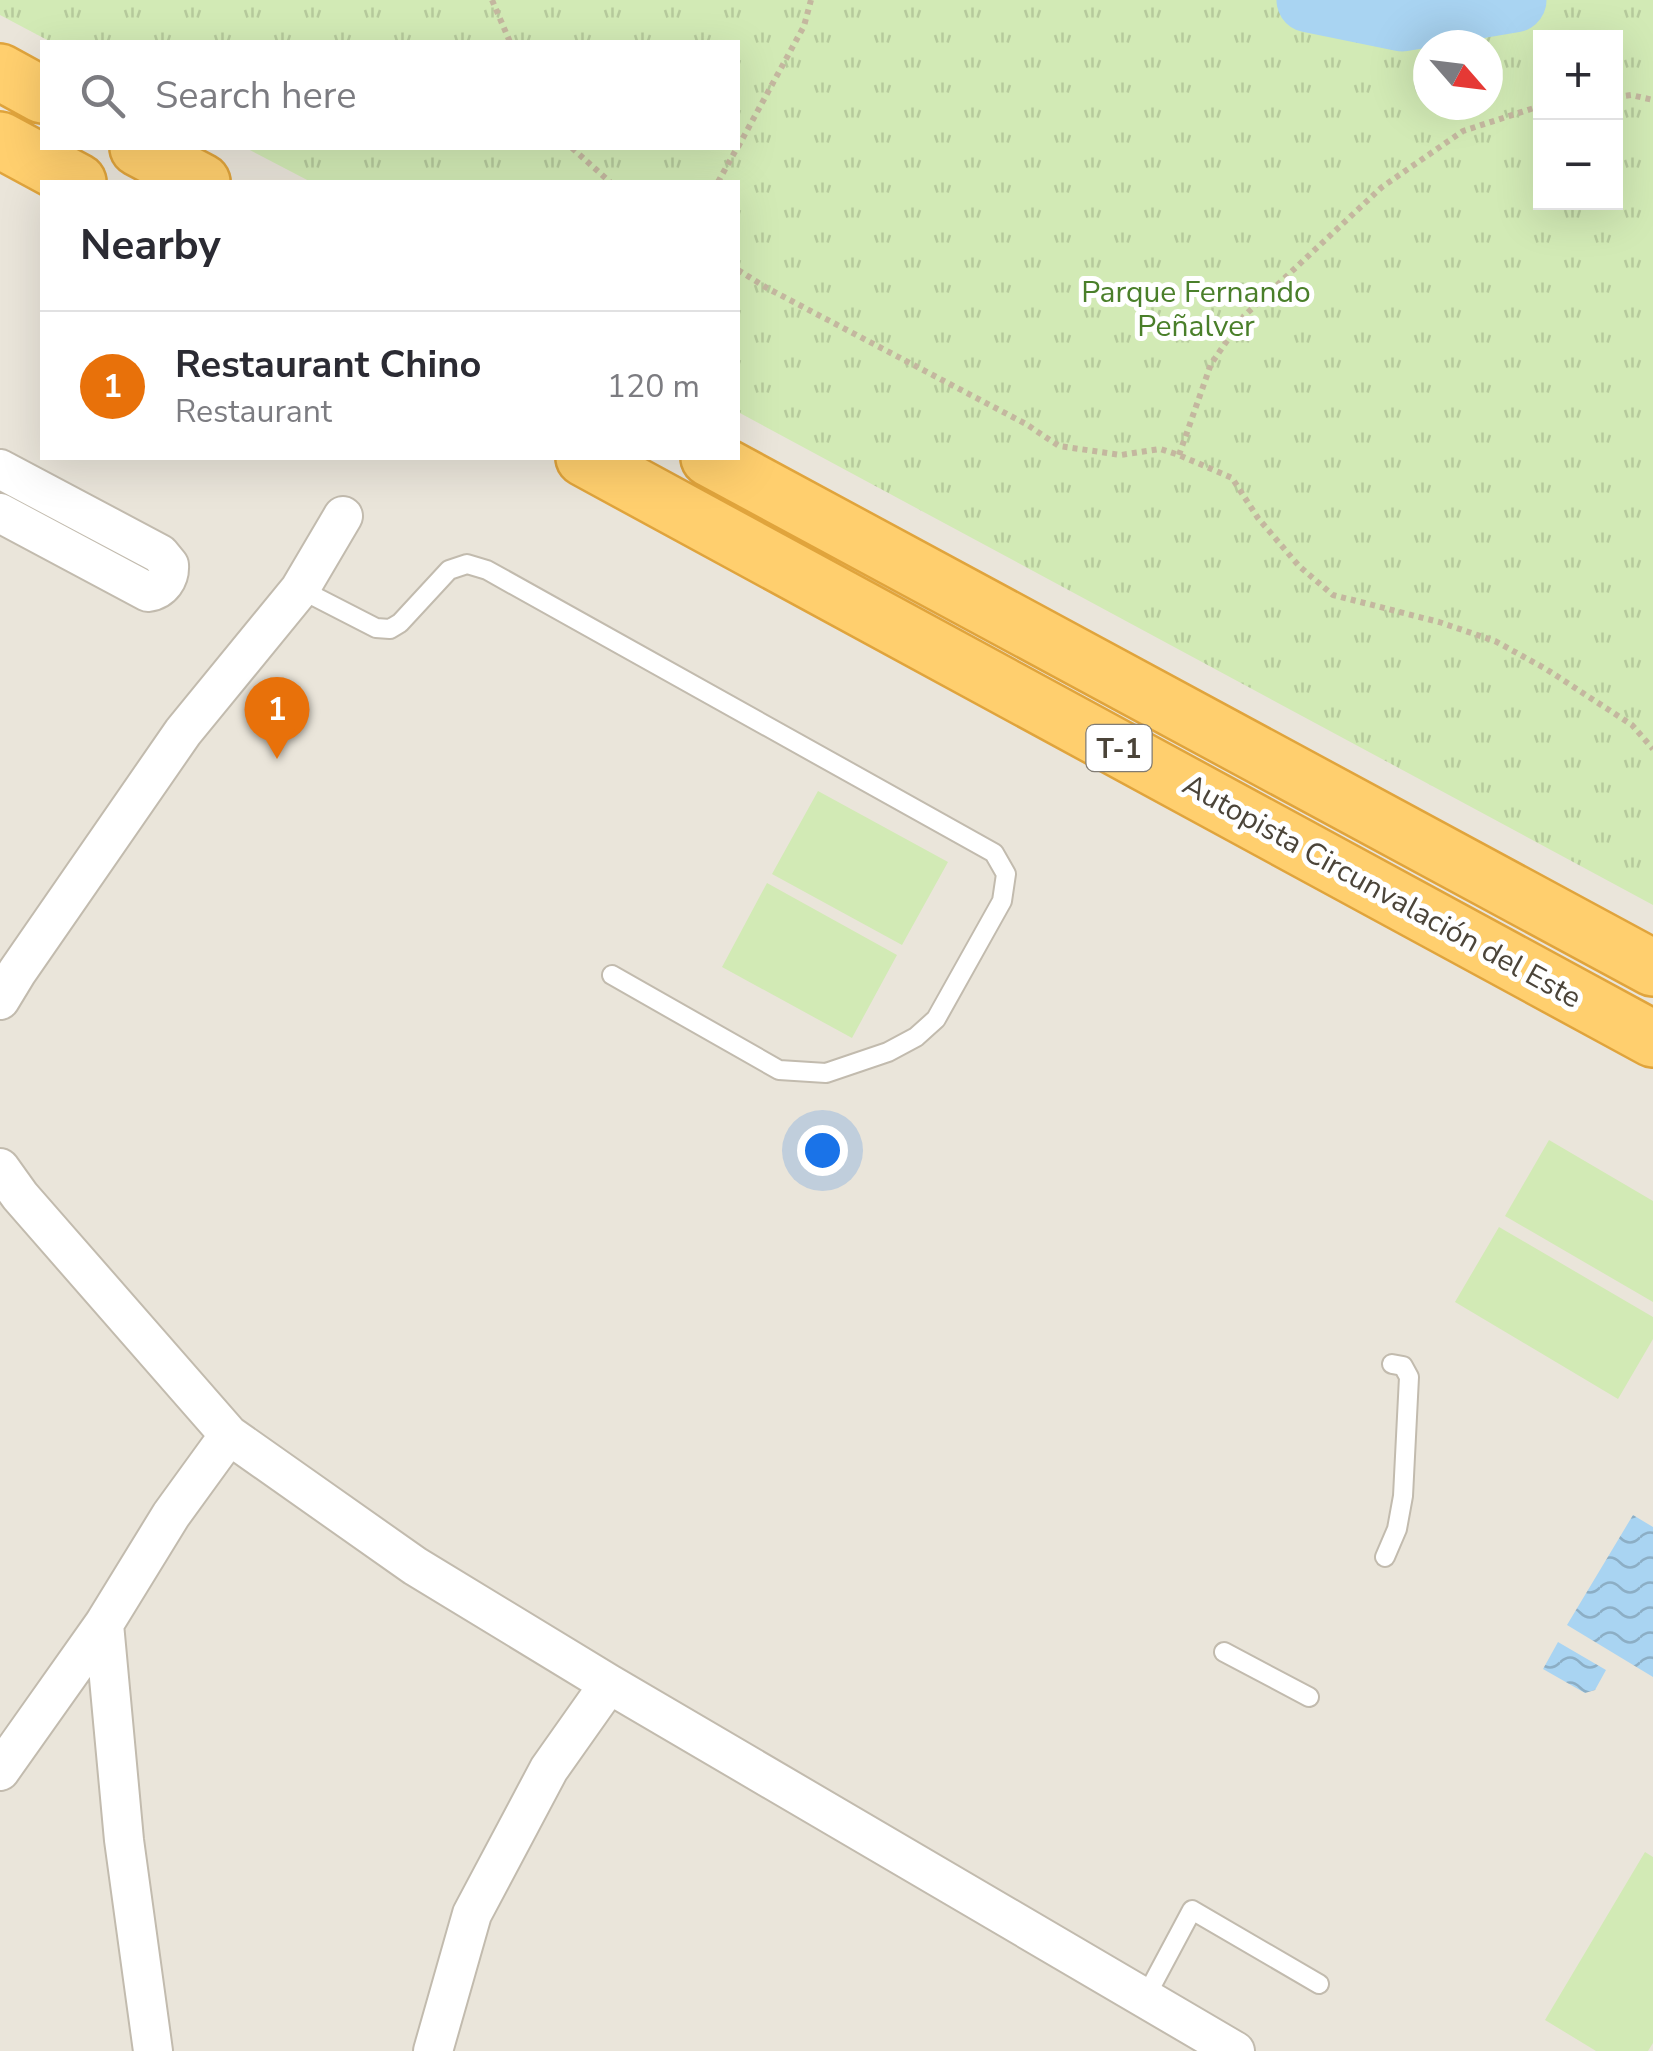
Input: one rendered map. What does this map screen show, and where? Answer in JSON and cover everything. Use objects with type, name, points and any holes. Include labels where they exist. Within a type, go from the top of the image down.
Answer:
[{"type":"highway","points":[[0,72],[40,95]]},
{"type":"highway","points":[[0,140],[74,180]]},
{"type":"highway","points":[[142,150],[198,180]]},
{"type":"highway","name":"Autopista Circunvalación del Este","points":[[588,460],[1653,1038]]},
{"type":"highway","name":"Autopista Circunvalación del Este","points":[[712,460],[1653,968]]},
{"type":"street","points":[[0,469],[160,554],[169,565],[168,576],[158,589],[148,592],[0,514]]},
{"type":"street","points":[[6,978],[183,732],[300,590],[342,516]]},
{"type":"street","points":[[0,1168],[229,1435],[415,1566],[1235,2051]]},
{"type":"street","points":[[0,1771],[104,1624],[170,1515],[229,1435]]},
{"type":"street","points":[[104,1624],[124,1840],[154,2051]]},
{"type":"street","points":[[433,2051],[472,1914],[549,1769],[609,1684]]},
{"type":"lane","points":[[300,590],[376,628],[390,629],[400,624],[449,570],[467,564],[487,570],[994,854],[1006,874],[1002,900],[936,1018],[916,1036],[888,1052],[826,1073],[779,1070],[612,975]]},
{"type":"lane","points":[[1385,1557],[1397,1529],[1403,1496],[1409,1377],[1404,1366],[1392,1364]]},
{"type":"lane","points":[[1224,1652],[1309,1696]]},
{"type":"lane","points":[[1145,1998],[1192,1910],[1318,1984]]},
{"type":"path","points":[[492,0],[509,40]]},
{"type":"path","points":[[740,142],[804,26],[811,0]]},
{"type":"path","points":[[1623,96],[1653,100]]},
{"type":"path","points":[[1179,455],[1211,364],[1244,316],[1382,187],[1462,131],[1533,108]]},
{"type":"path","points":[[574,150],[608,180]]},
{"type":"path","points":[[719,180],[735,150]]},
{"type":"path","points":[[740,271],[1026,424],[1059,446],[1121,455],[1160,449],[1232,478],[1258,518],[1299,566],[1333,595],[1495,641],[1632,725],[1653,749]]},
{"type":"shaded area","points":[[0,0],[1653,0],[1653,2051],[0,2051]]},
{"type":"green space","name":"Parque Fernando Peñalver","points":[[0,0],[1653,0],[1653,905],[740,413],[740,180],[307,180],[250,150],[740,150],[740,40],[47,40],[0,15]]},
{"type":"green space","points":[[818,791],[948,862],[902,945],[772,874]]},
{"type":"green space","points":[[767,883],[897,955],[852,1038],[722,967]]},
{"type":"green space","points":[[1549,1140],[1653,1201],[1653,1302],[1505,1216]]},
{"type":"green space","points":[[1499,1227],[1653,1317],[1653,1339],[1618,1399],[1455,1302]]},
{"type":"green space","points":[[1645,1852],[1653,1857],[1653,2043],[1648,2051],[1596,2051],[1545,2020]]},
{"type":"water","points":[[1633,1515],[1653,1527],[1653,1677],[1567,1625]]},
{"type":"water","points":[[1558,1642],[1606,1670],[1595,1690],[1585,1693],[1543,1669]]},
{"type":"waterway","points":[[1309,0],[1402,19],[1514,0]]},
{"type":"place","name":"Restaurant Chino","points":[[277,759]]}]
